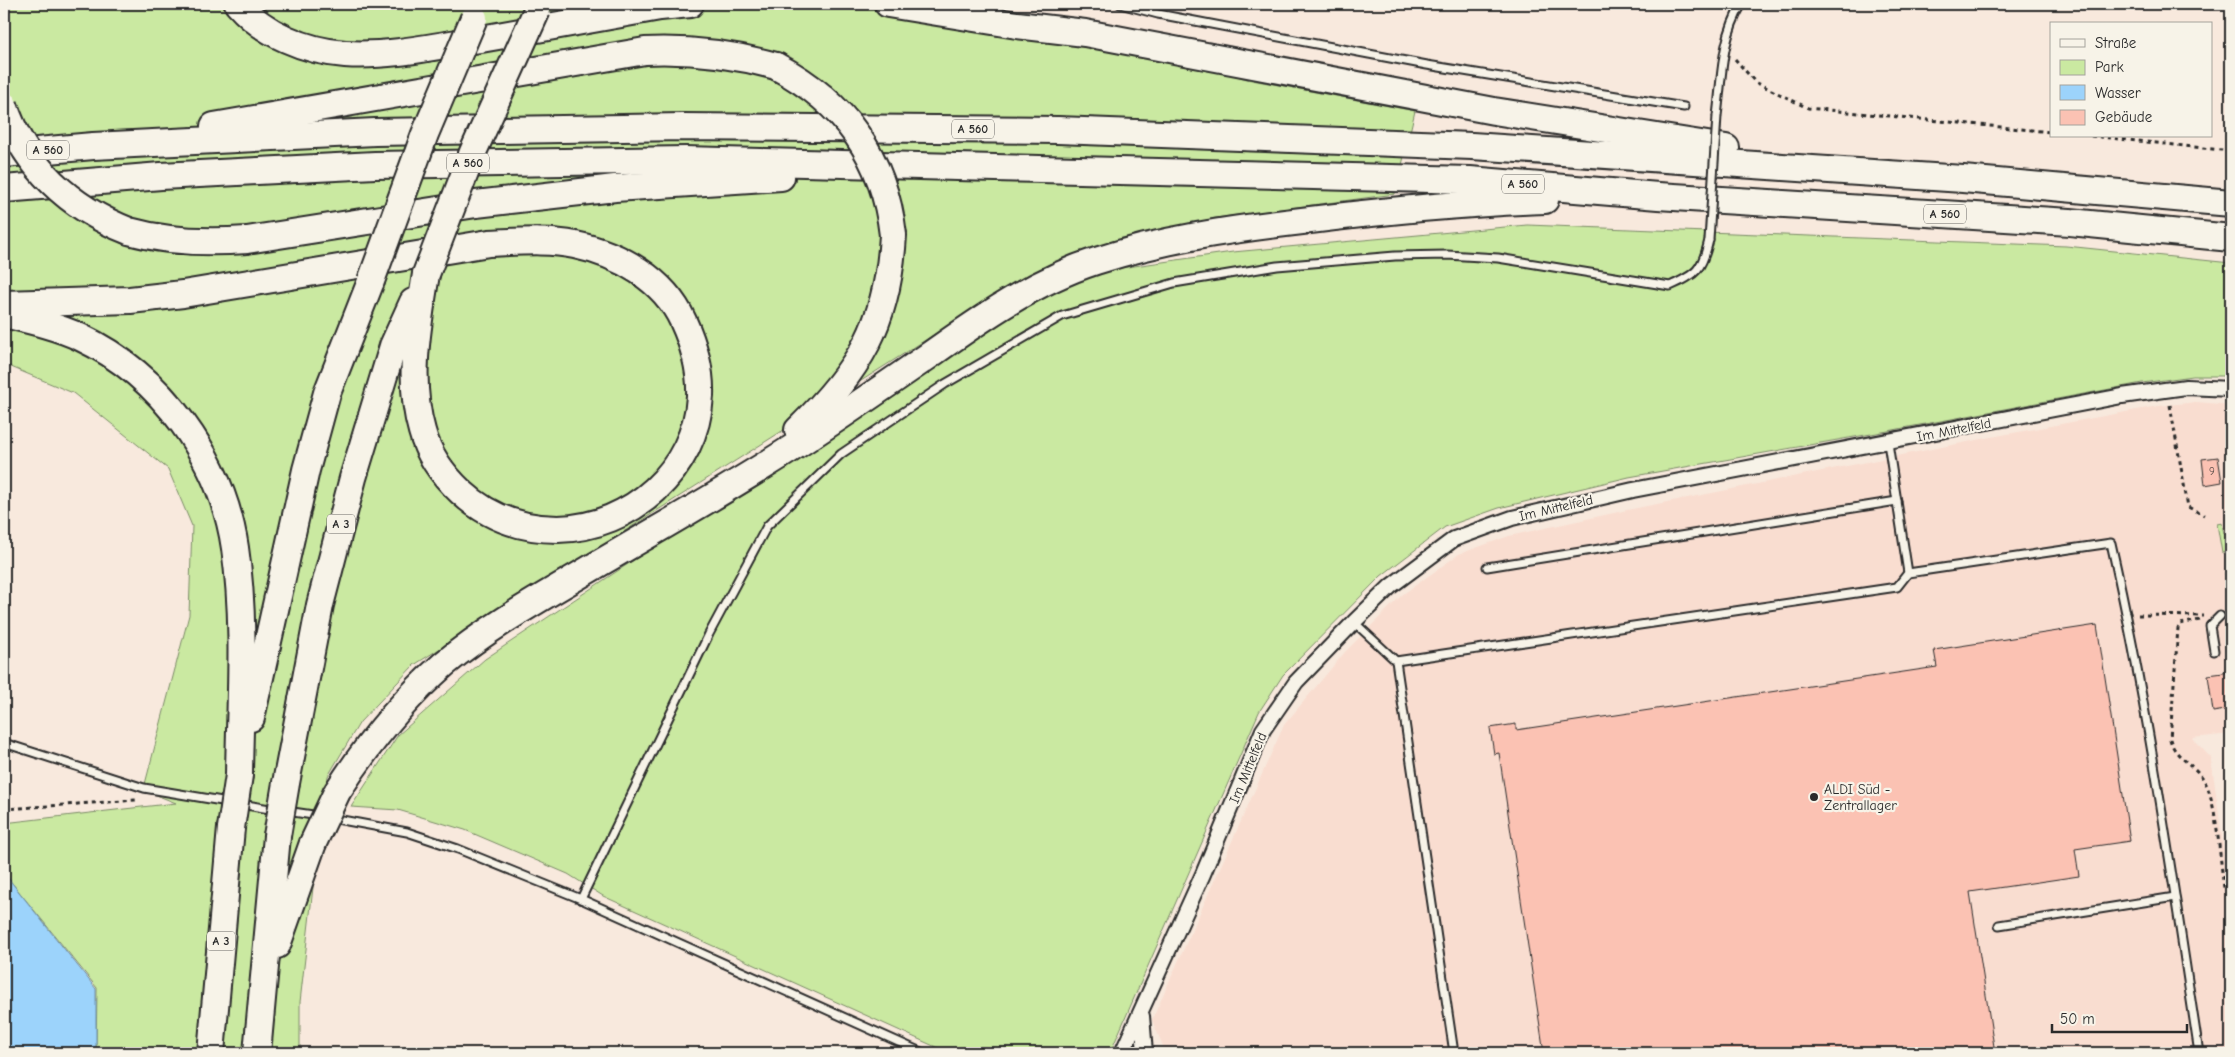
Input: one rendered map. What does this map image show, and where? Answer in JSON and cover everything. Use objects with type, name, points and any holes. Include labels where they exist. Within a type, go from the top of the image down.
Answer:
[{"type":"highway","points":[[238,4],[248,15],[275,34],[307,47],[344,54],[379,54],[423,49],[660,7],[690,4]]},
{"type":"highway","points":[[888,4],[1017,25],[1085,33],[1494,111],[1677,140],[1853,171]]},
{"type":"highway","points":[[1005,4],[1085,33]]},
{"type":"highway","name":"A 3","points":[[257,1053],[278,836],[286,783],[320,605],[353,478],[393,346],[426,274],[473,152],[538,7]]},
{"type":"highway","name":"A 3","points":[[211,1053],[231,828],[239,775],[277,594],[308,461],[327,393],[426,134],[477,9]]},
{"type":"highway","points":[[92,146],[645,51],[695,51],[722,54],[776,66],[813,88],[845,118],[858,135],[878,173],[889,207],[893,235],[891,267],[882,307],[861,355],[831,396],[792,436],[751,473]]},
{"type":"highway","points":[[4,105],[23,148],[46,178],[76,204],[111,224],[129,231],[169,240],[211,242],[247,240],[476,204],[595,190],[934,166]]},
{"type":"highway","name":"A 560","points":[[4,154],[92,146],[375,132],[537,128],[683,126],[1058,130],[1472,146],[1853,171],[2231,203]]},
{"type":"highway","name":"A 560","points":[[4,189],[161,176],[394,165],[685,160],[1470,180],[1658,196],[2070,222],[2231,238]]},
{"type":"highway","points":[[262,991],[312,843],[337,792],[355,764],[397,711],[444,664],[470,644],[526,607],[798,444],[1014,298],[1055,277],[1095,261],[1158,244],[1229,230],[1427,207],[1658,196]]},
{"type":"highway","points":[[4,304],[130,300],[183,294],[489,243],[529,242],[573,245],[606,254],[637,270],[662,289],[679,313],[692,341],[698,369],[700,396],[696,424],[684,453],[665,481],[638,506],[610,520],[574,529],[535,529],[500,519],[474,504],[450,482],[432,457],[422,432],[415,388],[415,355],[426,274]]},
{"type":"highway","points":[[4,314],[41,323],[79,337],[110,354],[142,378],[172,408],[211,471],[226,509],[235,546],[239,582],[239,775]]},
{"type":"street","name":"Im Mittelfeld","points":[[1122,1053],[1203,874],[1263,730],[1296,682],[1354,622],[1391,586],[1454,539],[1512,518],[1633,490],[1888,443],[2167,388],[2204,386],[2231,389]]},
{"type":"street","name":"Im Mittelfeld","points":[[1142,1012],[1146,1053]]},
{"type":"lane","points":[[1120,4],[1158,14],[1427,65],[1684,107]]},
{"type":"lane","points":[[581,899],[709,634],[768,526],[841,454],[945,384],[1062,316],[1174,283],[1277,266],[1395,256],[1447,255],[1498,258],[1670,286],[1692,276],[1705,258],[1709,240],[1717,116],[1724,46],[1733,19],[1742,4]]},
{"type":"lane","points":[[1888,443],[1908,573]]},
{"type":"lane","points":[[1487,567],[1897,501]]},
{"type":"lane","points":[[1396,661],[1897,587],[1908,573],[2110,543],[2127,615],[2175,897],[2199,1053]]},
{"type":"lane","points":[[2214,651],[2210,626],[2217,616]]},
{"type":"lane","points":[[1354,622],[1396,661],[1454,1053]]},
{"type":"lane","points":[[4,743],[144,788],[407,832],[458,849],[581,899],[924,1053]]},
{"type":"lane","points":[[1999,925],[2175,897]]},
{"type":"path","points":[[1724,46],[1755,82],[1808,108],[2050,132]]},
{"type":"path","points":[[2110,138],[2231,151]]},
{"type":"path","points":[[2167,388],[2188,507],[2204,516]]},
{"type":"path","points":[[2127,615],[2217,616]]},
{"type":"path","points":[[2217,616],[2185,623],[2178,628],[2170,739],[2175,752],[2206,782],[2211,801],[2224,888],[2231,891]]},
{"type":"path","points":[[4,809],[141,800]]},
{"type":"shaded area","points":[[2197,402],[2231,405],[2231,734],[2192,738],[2211,758],[2231,901],[2231,1053],[1166,1053],[1152,1020],[1284,725],[1345,652],[1402,595],[1459,554],[1509,536],[1632,509],[2002,435],[2158,406]]},
{"type":"green space","points":[[4,4],[981,4],[1003,29],[1166,56],[1247,79],[1415,111],[1395,194],[1215,218],[1101,246],[1012,285],[414,665],[360,722],[328,776],[300,1002],[300,1053],[96,1053],[97,988],[4,873],[4,823],[176,803],[129,784],[144,788],[189,615],[192,526],[168,469],[73,393],[4,364]]},
{"type":"green space","points":[[1527,225],[2066,246],[2231,263],[2231,376],[2193,376],[2142,383],[1629,477],[1499,508],[1445,527],[1381,576],[1283,675],[1259,712],[1110,1053],[949,1053],[603,896],[568,874],[465,830],[398,810],[351,807],[398,735],[485,659],[801,449],[1031,303],[1099,271],[1233,252]]},
{"type":"green space","points":[[2222,523],[2224,534],[2231,533],[2231,539],[2225,540],[2227,552],[2222,553],[2217,524]]},
{"type":"green space","points":[[2225,573],[2230,573],[2231,602],[2229,602]]},
{"type":"water","points":[[4,873],[96,989],[96,1053],[4,1053]]},
{"type":"building","points":[[2218,457],[2222,482],[2205,485],[2202,459]]},
{"type":"building","name":"ALDI Süd - Zentrallager","points":[[2097,625],[2130,841],[2075,849],[2079,876],[1970,892],[1995,1053],[1544,1053],[1499,753],[1494,754],[1490,728],[1516,724],[1516,730],[1937,667],[1934,650]]},
{"type":"building","points":[[2231,672],[2231,709],[2213,712],[2208,675]]},
{"type":"place","name":"ALDI Süd - Zentrallager","points":[[1814,797]]}]
